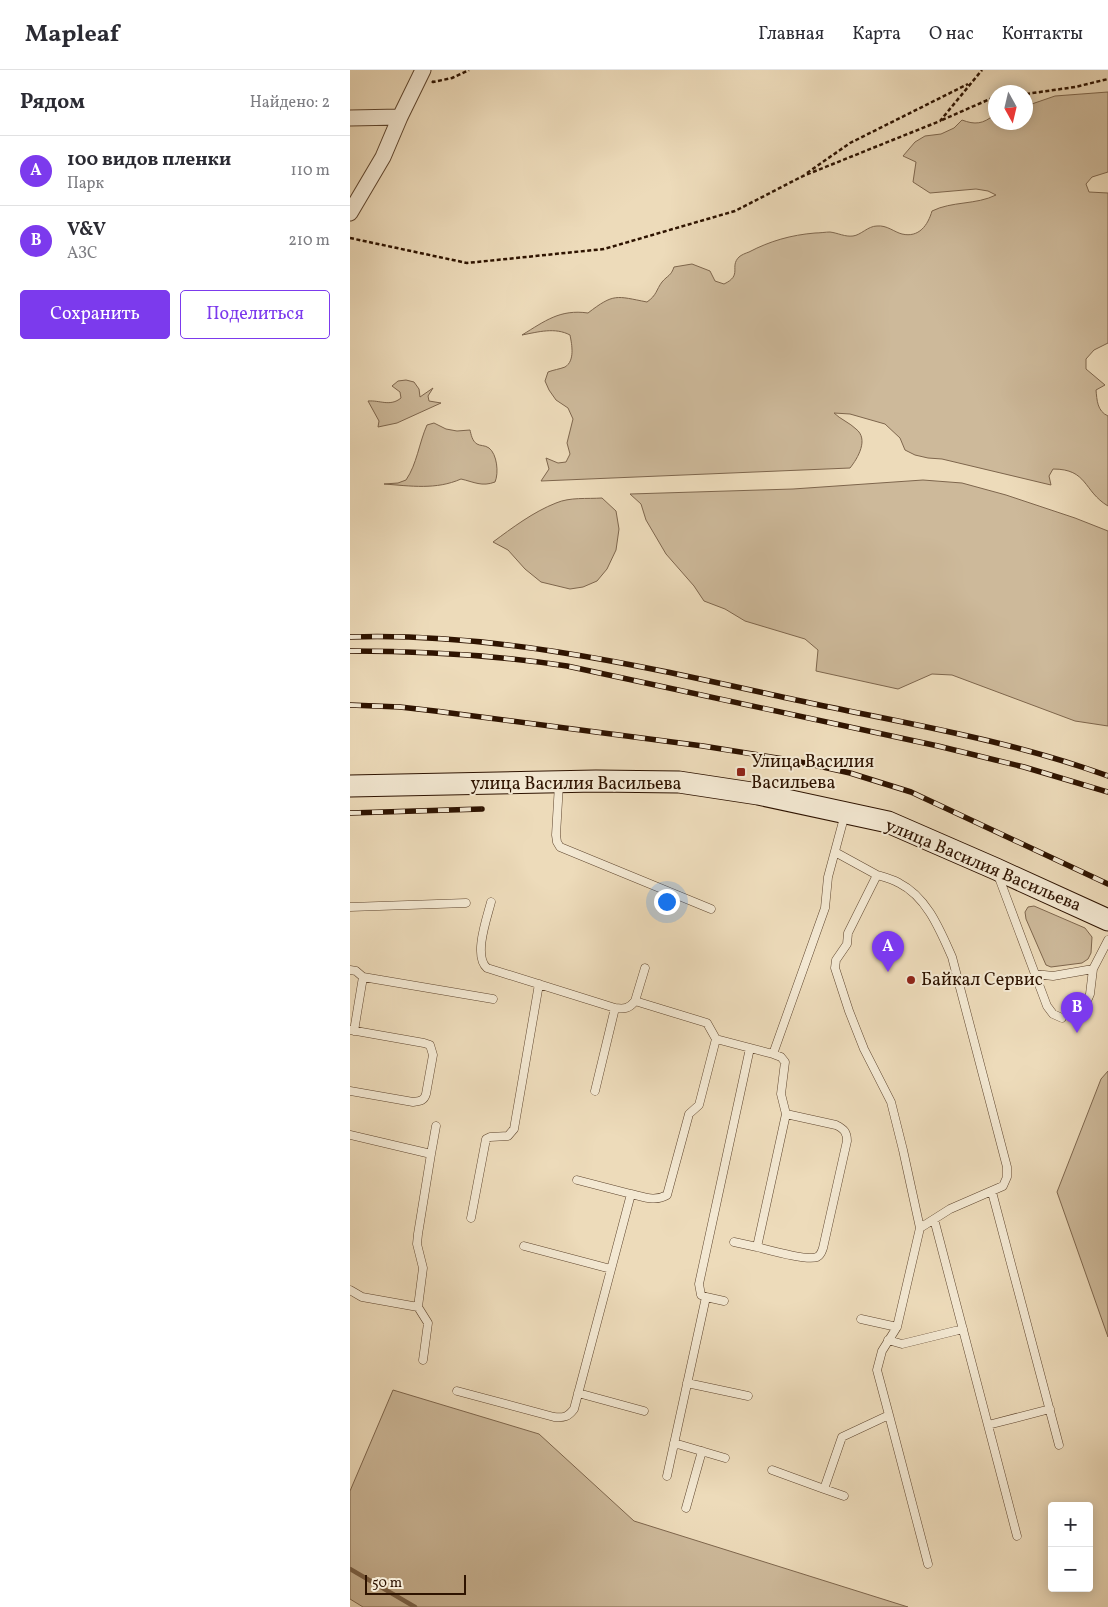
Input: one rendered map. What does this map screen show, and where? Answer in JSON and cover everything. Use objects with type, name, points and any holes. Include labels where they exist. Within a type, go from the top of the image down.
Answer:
[{"type":"main road","name":"улица Василия Васильева","points":[[350,786],[679,782],[758,794],[888,822],[1108,920]]},
{"type":"street","points":[[350,213],[384,157],[400,117],[423,71]]},
{"type":"street","points":[[350,118],[400,117]]},
{"type":"lane","points":[[559,782],[556,835],[560,847],[711,909]]},
{"type":"lane","points":[[772,1054],[825,908],[828,877],[846,812]]},
{"type":"lane","points":[[835,852],[877,875],[900,883],[922,901],[939,926],[952,957],[1007,1166],[1007,1177],[1003,1186],[950,1209],[920,1228]]},
{"type":"lane","points":[[996,869],[1047,1006],[1053,1014],[1062,1018]]},
{"type":"lane","points":[[877,875],[848,933],[847,944],[836,960],[835,968],[864,1049],[891,1102],[920,1228],[897,1326],[882,1351],[877,1370],[928,1564]]},
{"type":"lane","points":[[491,902],[481,948],[482,963],[486,968],[614,1008],[624,1009],[635,1001],[645,968]]},
{"type":"lane","points":[[350,907],[466,903]]},
{"type":"lane","points":[[1082,1015],[1090,994],[1093,969],[1108,940]]},
{"type":"lane","points":[[1035,974],[1053,976],[1093,969]]},
{"type":"lane","points":[[350,970],[356,971],[363,977],[493,999]]},
{"type":"lane","points":[[350,1091],[413,1102],[420,1101],[425,1098],[433,1054],[430,1045],[424,1043],[352,1031],[363,977]]},
{"type":"lane","points":[[471,1218],[486,1139],[508,1136],[514,1129],[539,984]]},
{"type":"lane","points":[[577,1180],[651,1199],[661,1199],[667,1195],[690,1114],[698,1105],[716,1039],[707,1023],[635,1001]]},
{"type":"lane","points":[[595,1091],[614,1008]]},
{"type":"lane","points":[[716,1039],[772,1054],[781,1057],[785,1062],[781,1094],[786,1114],[757,1247]]},
{"type":"lane","points":[[724,1301],[701,1295],[699,1284],[750,1048]]},
{"type":"lane","points":[[734,1242],[807,1258],[816,1257],[821,1254],[843,1160],[847,1134],[843,1128],[836,1125],[786,1114]]},
{"type":"lane","points":[[423,1360],[428,1323],[418,1307],[423,1268],[417,1244],[436,1126]]},
{"type":"lane","points":[[350,1135],[431,1154]]},
{"type":"lane","points":[[992,1192],[1059,1445]]},
{"type":"lane","points":[[457,1391],[554,1417],[564,1418],[570,1414],[574,1409],[631,1194]]},
{"type":"lane","points":[[934,1219],[1017,1536]]},
{"type":"lane","points":[[524,1246],[611,1269]]},
{"type":"lane","points":[[350,1290],[362,1298],[418,1307]]},
{"type":"lane","points":[[667,1476],[706,1297]]},
{"type":"lane","points":[[860,1319],[897,1326]]},
{"type":"lane","points":[[888,1340],[902,1344],[963,1328]]},
{"type":"lane","points":[[687,1383],[748,1396]]},
{"type":"lane","points":[[578,1393],[644,1411]]},
{"type":"lane","points":[[988,1425],[1050,1409]]},
{"type":"lane","points":[[824,1488],[842,1437],[888,1415]]},
{"type":"lane","points":[[674,1443],[725,1458]]},
{"type":"lane","points":[[686,1508],[702,1451]]},
{"type":"lane","points":[[772,1470],[844,1496]]},
{"type":"path","points":[[423,71],[433,82],[452,78],[469,70]]},
{"type":"path","points":[[940,121],[982,70]]},
{"type":"path","points":[[1033,93],[1076,87],[1108,79]]},
{"type":"path","points":[[803,176],[850,143],[970,83]]},
{"type":"path","points":[[350,238],[466,263],[604,249],[735,211],[803,176],[940,121],[988,99]]},
{"type":"shaded area","points":[[1108,92],[1108,172],[1092,177],[1086,184],[1089,192],[1108,193],[1108,343],[1094,350],[1086,359],[1086,369],[1105,385],[1096,390],[1100,408],[1108,416],[1108,506],[1073,473],[1053,469],[1049,476],[1051,485],[942,459],[915,455],[905,450],[900,438],[885,424],[850,414],[834,413],[856,429],[862,438],[859,454],[850,468],[541,481],[549,469],[546,458],[558,463],[566,462],[570,454],[567,443],[573,419],[568,408],[556,400],[545,381],[548,372],[565,367],[570,361],[572,352],[570,335],[558,331],[546,331],[522,335],[553,317],[569,313],[588,313],[610,299],[622,298],[647,302],[655,295],[662,282],[674,267],[692,264],[710,271],[715,281],[724,284],[733,277],[736,261],[740,256],[781,239],[828,232],[853,236],[877,226],[908,235],[918,232],[928,221],[932,211],[996,195],[988,191],[976,189],[930,193],[913,182],[916,162],[903,156],[915,142],[925,136],[941,134],[954,128],[962,120],[975,123],[988,119],[988,130],[1033,130],[1033,104],[1055,96]]},
{"type":"shaded area","points":[[398,381],[414,382],[419,389],[420,397],[433,388],[428,396],[429,401],[441,403],[397,423],[378,427],[379,421],[368,401],[389,403],[397,401],[401,398],[400,392],[392,386]]},
{"type":"shaded area","points":[[434,423],[446,429],[457,431],[470,430],[475,443],[489,448],[494,455],[496,464],[497,474],[495,482],[482,484],[461,479],[433,486],[384,484],[398,483],[406,480],[413,467],[427,425]]},
{"type":"shaded area","points":[[923,480],[962,483],[1006,495],[1108,531],[1108,726],[1075,721],[952,675],[932,674],[898,689],[816,671],[818,650],[805,639],[745,621],[725,609],[704,601],[694,586],[666,554],[646,520],[641,504],[630,494],[793,489]]},
{"type":"shaded area","points":[[602,498],[616,511],[619,529],[616,550],[607,569],[597,581],[583,587],[570,589],[541,582],[525,569],[508,550],[493,542],[531,516],[556,503],[573,499]]},
{"type":"shaded area","points":[[1034,906],[1085,928],[1092,937],[1091,953],[1088,959],[1082,963],[1051,967],[1046,965],[1026,919],[1025,912],[1028,907]]},
{"type":"shaded area","points":[[1108,1071],[1108,1337],[1057,1192],[1101,1079]]},
{"type":"shaded area","points":[[393,1390],[539,1434],[634,1521],[908,1607],[363,1607],[350,1599],[350,1491]]},
{"type":"waterway","points":[[350,1569],[415,1607]]},
{"type":"railway","points":[[350,637],[408,637],[466,641],[524,647],[639,666],[960,734],[1035,753],[1108,776]]},
{"type":"railway","points":[[350,651],[459,654],[567,666],[938,746],[1024,767],[1108,792]]},
{"type":"railway","points":[[350,705],[400,707],[435,711],[703,746],[796,761],[850,773],[911,792],[1108,884]]},
{"type":"railway","points":[[350,813],[482,809]]},
{"type":"place","name":"Улица Василия Васильева","points":[[741,772]]},
{"type":"place","name":"100 видов пленки","points":[[888,972]]},
{"type":"place","name":"Байкал Сервис","points":[[911,980]]},
{"type":"place","name":"V&V","points":[[1077,1033]]}]
